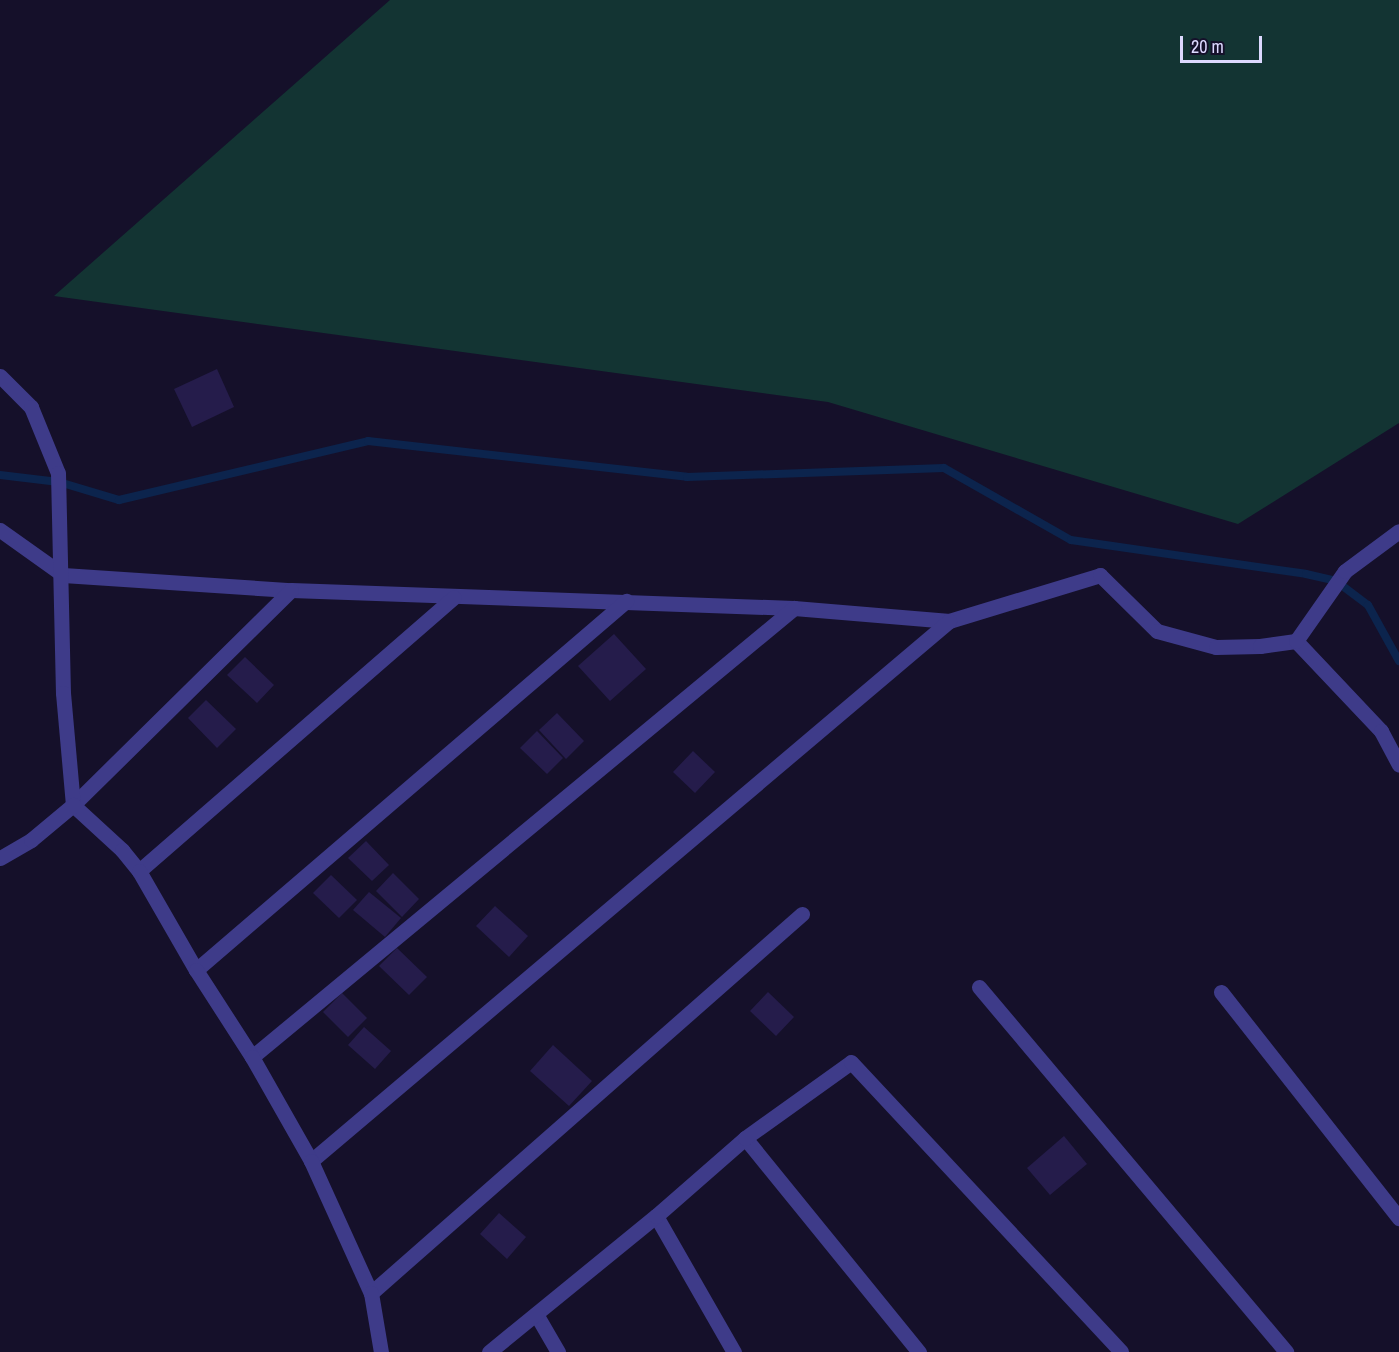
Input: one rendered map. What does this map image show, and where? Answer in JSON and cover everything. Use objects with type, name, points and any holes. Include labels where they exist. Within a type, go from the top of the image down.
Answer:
[{"type":"street","points":[[0,376],[31,407],[58,473],[63,575],[63,693],[73,804],[122,850],[139,871],[196,970],[252,1057],[310,1161],[371,1293],[381,1352]]},
{"type":"street","points":[[0,530],[63,575],[291,590],[794,608],[949,621],[1100,575],[1157,631],[1216,646],[1260,646],[1296,641],[1346,571],[1399,531]]},
{"type":"street","points":[[0,858],[31,840],[73,804],[291,590]]},
{"type":"street","points":[[139,871],[454,597]]},
{"type":"street","points":[[196,970],[626,601]]},
{"type":"street","points":[[252,1057],[794,608]]},
{"type":"street","points":[[310,1161],[949,621]]},
{"type":"street","points":[[1296,641],[1381,731],[1399,765]]},
{"type":"street","points":[[371,1293],[802,914]]},
{"type":"street","points":[[979,987],[1286,1352]]},
{"type":"street","points":[[1221,992],[1399,1218]]},
{"type":"street","points":[[489,1352],[656,1216],[745,1138],[851,1062],[1121,1352]]},
{"type":"street","points":[[745,1138],[919,1352]]},
{"type":"street","points":[[656,1216],[734,1352]]},
{"type":"street","points":[[536,1314],[558,1352]]},
{"type":"green space","points":[[390,0],[1399,0],[1399,423],[1238,524],[828,402],[54,296]]},
{"type":"building","points":[[217,369],[234,407],[192,427],[174,389]]},
{"type":"building","points":[[614,634],[646,669],[610,701],[578,666]]},
{"type":"building","points":[[245,657],[274,685],[257,703],[227,675]]},
{"type":"building","points":[[206,700],[236,729],[217,748],[188,718]]},
{"type":"building","points":[[557,713],[584,741],[566,759],[539,730]]},
{"type":"building","points":[[537,731],[563,758],[547,774],[520,748]]},
{"type":"building","points":[[693,751],[715,772],[695,793],[673,772]]},
{"type":"building","points":[[366,841],[389,865],[372,881],[348,858]]},
{"type":"building","points":[[393,873],[419,899],[402,917],[376,891]]},
{"type":"building","points":[[331,875],[357,900],[339,918],[313,893]]},
{"type":"building","points":[[369,892],[401,918],[385,937],[353,910]]},
{"type":"building","points":[[495,906],[528,936],[509,957],[476,926]]},
{"type":"building","points":[[397,948],[427,977],[409,995],[379,966]]},
{"type":"building","points":[[768,992],[794,1017],[776,1036],[750,1011]]},
{"type":"building","points":[[342,993],[367,1018],[348,1037],[323,1012]]},
{"type":"building","points":[[364,1027],[391,1051],[375,1069],[348,1045]]},
{"type":"building","points":[[553,1045],[592,1081],[569,1106],[530,1071]]},
{"type":"building","points":[[1064,1136],[1087,1164],[1050,1195],[1027,1168]]},
{"type":"building","points":[[499,1213],[526,1237],[507,1259],[480,1234]]},
{"type":"waterway","points":[[0,475],[59,482],[119,500],[368,441],[687,477],[944,468],[1071,540],[1306,574],[1336,581],[1368,605],[1399,661]]}]
